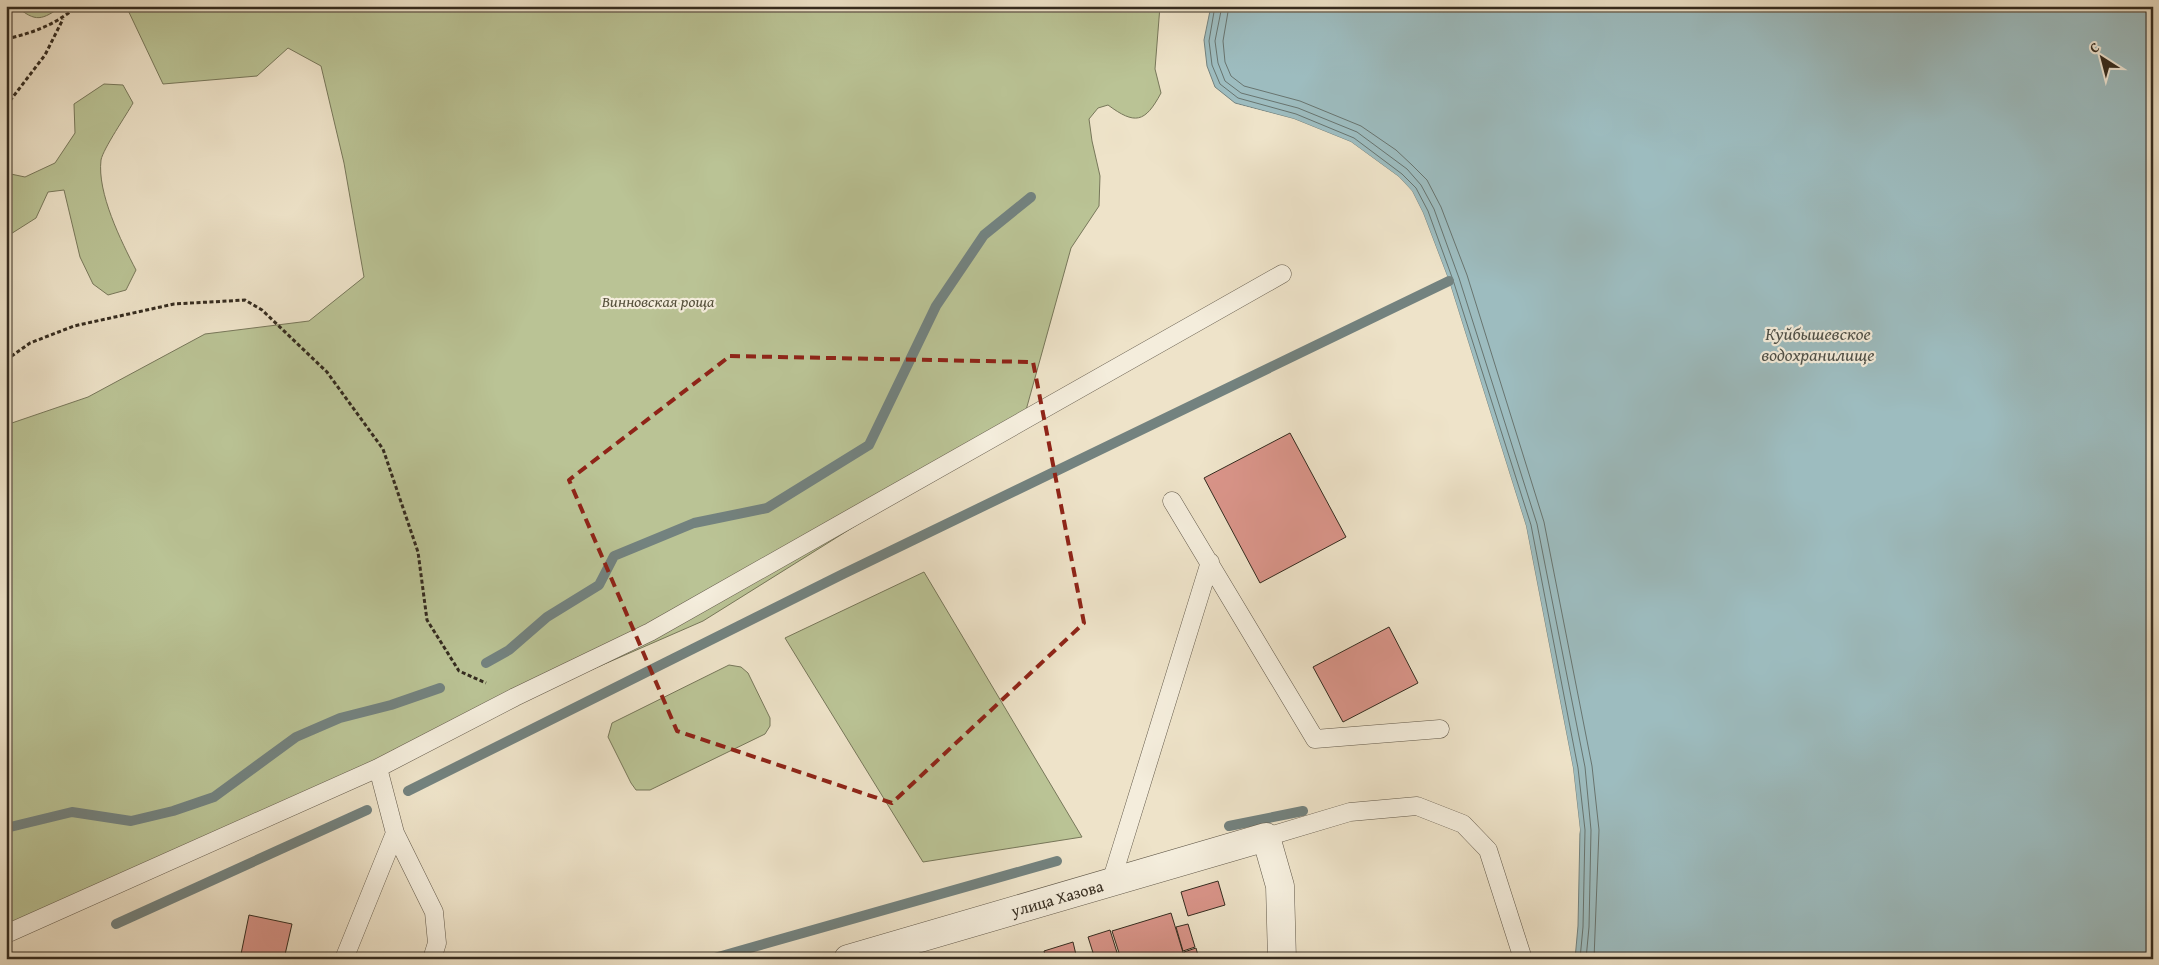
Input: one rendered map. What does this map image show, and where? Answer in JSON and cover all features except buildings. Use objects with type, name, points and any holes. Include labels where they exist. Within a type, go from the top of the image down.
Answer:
[{"type":"street","name":"улица Хазова","points":[[848,959],[1266,837]]},
{"type":"street","points":[[1266,837],[1280,886],[1282,959]]},
{"type":"lane","points":[[6,934],[378,768],[515,697],[650,632],[1282,274]]},
{"type":"lane","points":[[1172,501],[1315,738],[1440,729]]},
{"type":"lane","points":[[1111,882],[1210,562]]},
{"type":"lane","points":[[378,768],[395,833],[434,912],[437,943],[432,959]]},
{"type":"lane","points":[[1266,837],[1350,812],[1416,806],[1463,824],[1488,850],[1523,959]]},
{"type":"lane","points":[[344,959],[395,833]]},
{"type":"path","points":[[6,39],[26,35],[63,19],[77,6]]},
{"type":"path","points":[[6,106],[45,54],[63,19]]},
{"type":"path","points":[[6,360],[30,343],[74,326],[174,304],[245,300],[262,310],[327,372],[383,449],[418,552],[427,620],[459,671],[515,697]]},
{"type":"highlighted area","points":[[730,356],[1033,362],[1084,623],[892,803],[677,731],[569,480]]},
{"type":"green space","points":[[16,6],[62,6],[39,18],[29,15]]},
{"type":"green space","name":"Винновская роща","points":[[126,6],[1160,6],[1155,69],[1161,93],[1150,110],[1139,118],[1125,116],[1108,105],[1098,108],[1089,119],[1100,176],[1099,206],[1071,248],[1023,421],[703,621],[6,925],[6,425],[88,397],[205,334],[309,321],[364,277],[344,163],[321,66],[288,48],[257,76],[163,84]]},
{"type":"green space","points":[[104,84],[123,85],[133,103],[103,155],[101,173],[106,202],[111,217],[136,270],[126,290],[108,295],[93,284],[80,257],[64,190],[48,192],[36,218],[6,237],[6,173],[25,177],[55,163],[75,133],[74,104]]},
{"type":"green space","points":[[924,572],[1082,837],[923,862],[785,638]]},
{"type":"green space","points":[[729,665],[741,667],[748,673],[770,718],[770,726],[765,734],[650,790],[636,790],[608,737],[612,723]]},
{"type":"water","name":"Куйбышевское водохранилище","points":[[1211,6],[2153,6],[2153,959],[1575,959],[1578,926],[1580,830],[1573,768],[1526,526],[1449,281],[1423,213],[1412,191],[1399,177],[1351,142],[1294,119],[1235,103],[1215,87],[1207,66],[1204,40]]},
{"type":"pier","points":[[1232,103],[1294,119],[1351,142],[1399,177],[1412,191],[1423,213],[1449,281],[1526,526],[1573,768],[1580,830],[1577,842],[1571,768],[1523,526],[1446,282],[1421,214],[1410,193],[1397,179],[1349,144],[1293,121]]},
{"type":"waterway","points":[[486,663],[509,650],[547,617],[599,585],[614,556],[694,523],[767,508],[869,445],[936,306],[984,235],[1031,197]]},
{"type":"waterway","points":[[408,791],[843,574],[1449,281]]},
{"type":"waterway","points":[[6,828],[72,812],[131,821],[173,811],[214,797],[296,737],[340,718],[391,705],[440,688]]},
{"type":"waterway","points":[[116,924],[367,810]]},
{"type":"waterway","points":[[1229,826],[1303,811]]},
{"type":"waterway","points":[[711,959],[1057,861]]}]
